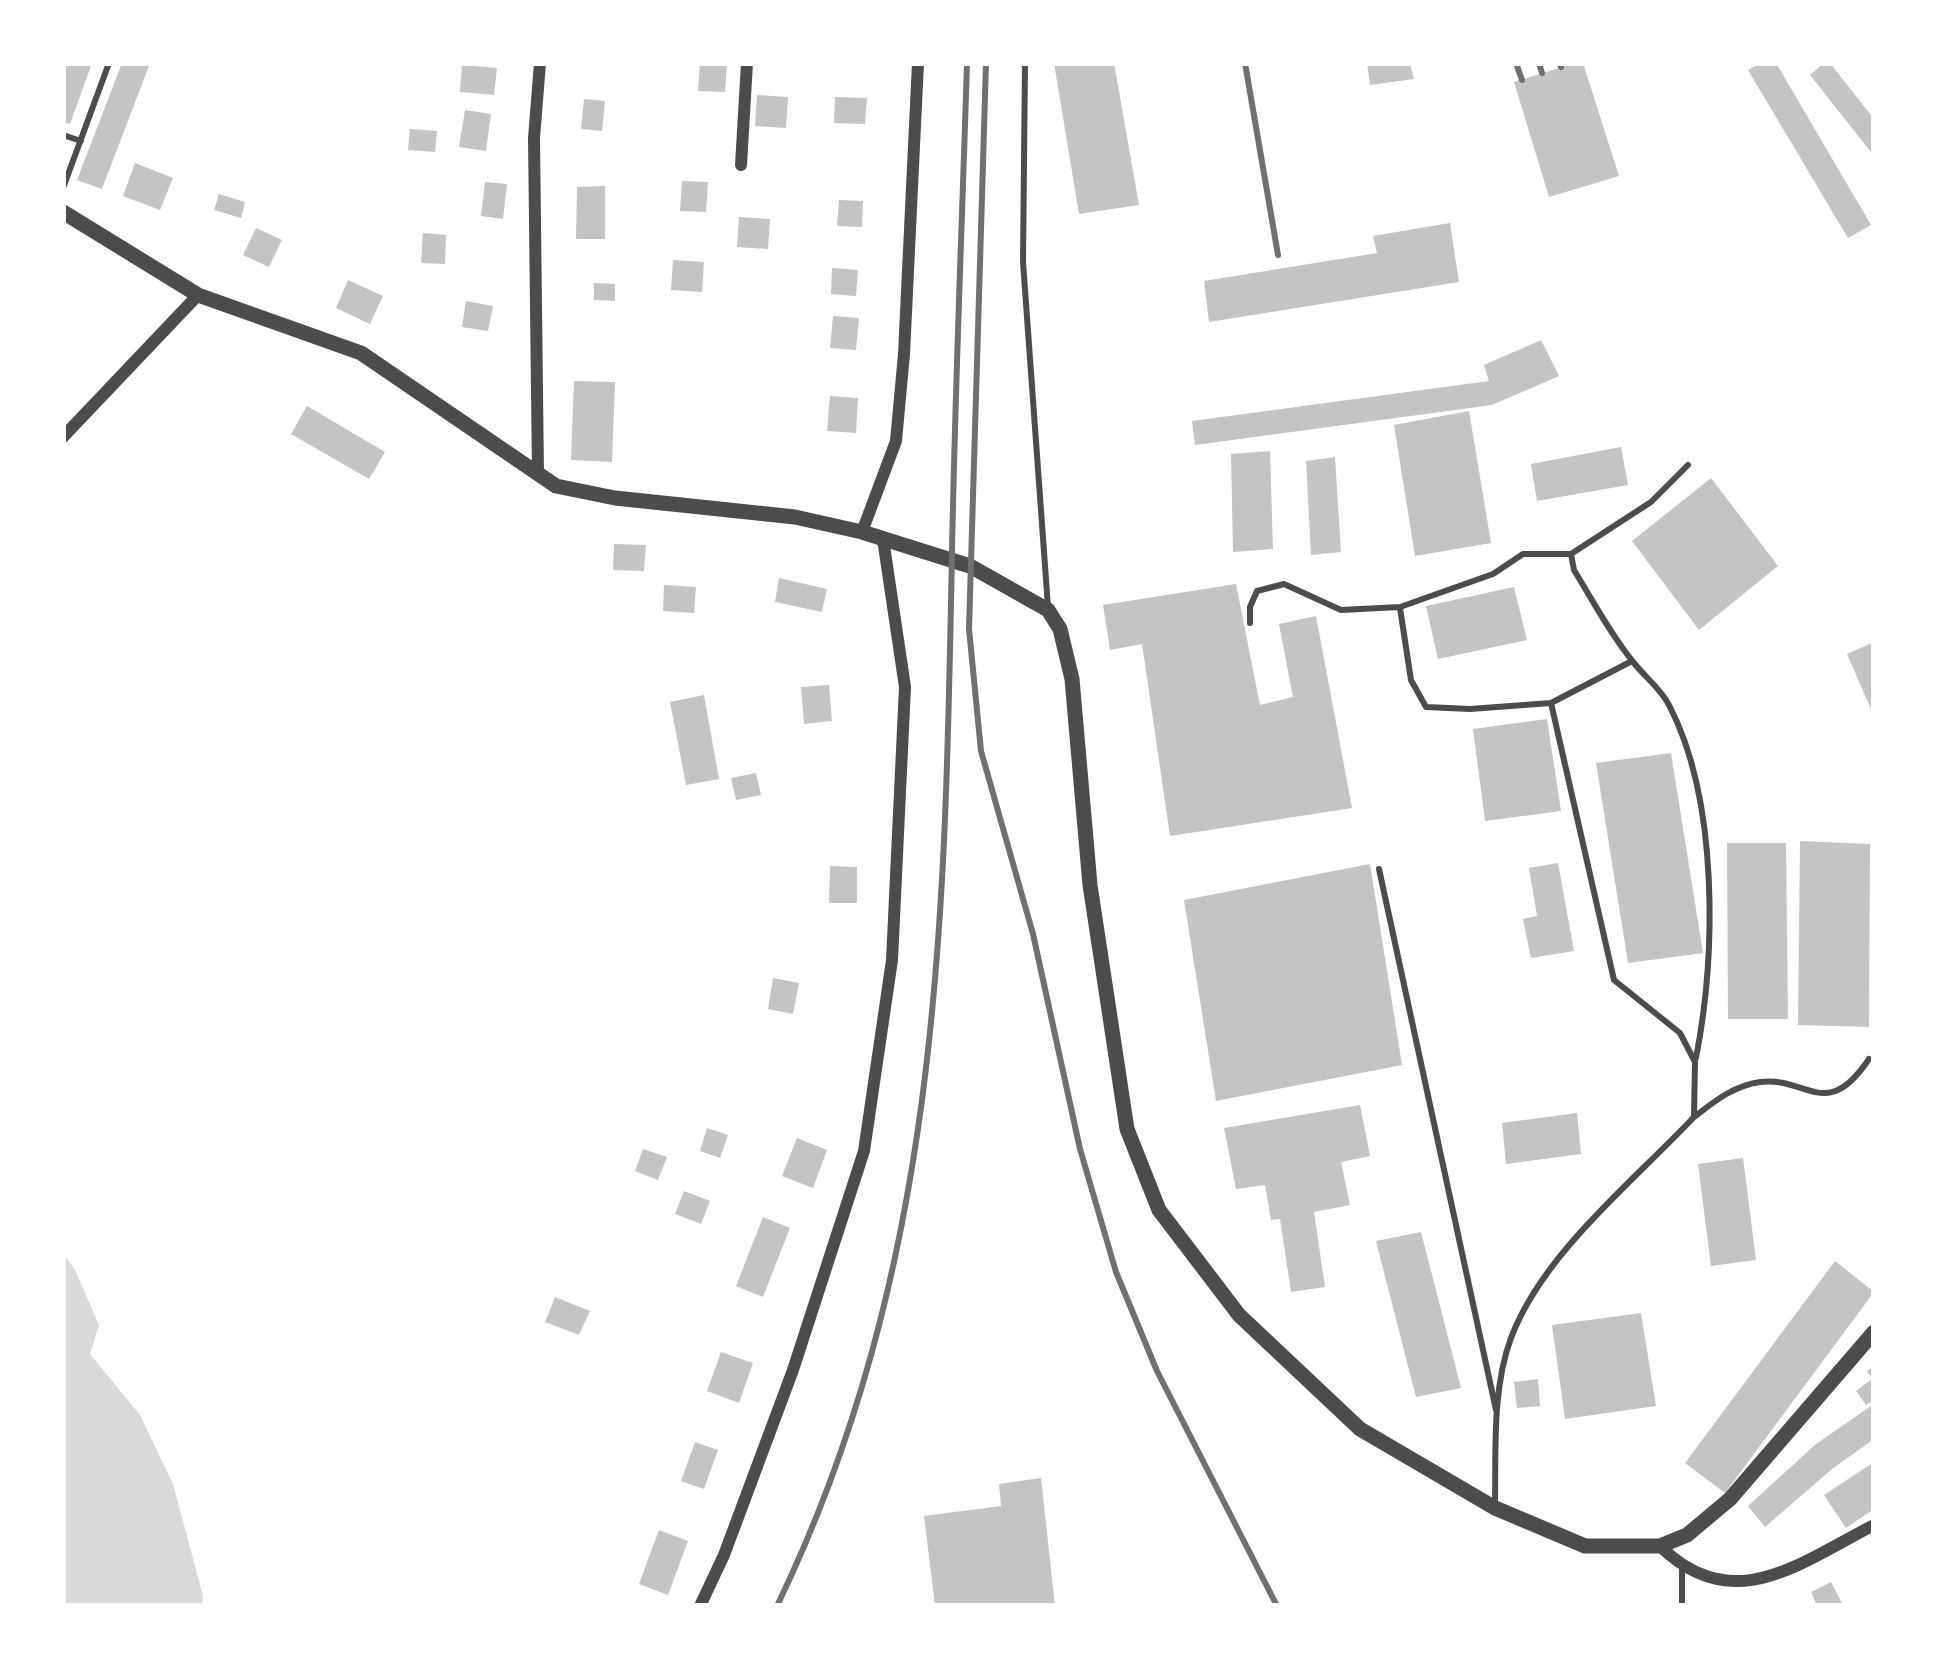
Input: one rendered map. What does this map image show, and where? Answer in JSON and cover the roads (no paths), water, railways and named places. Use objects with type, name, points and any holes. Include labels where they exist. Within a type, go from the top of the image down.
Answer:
[{"type":"street","points":[[538,474],[534,138],[540,63]]},
{"type":"street","points":[[741,164],[747,63]]},
{"type":"street","points":[[862,532],[896,441],[918,63]]},
{"type":"street","points":[[63,212],[198,295],[361,353],[538,474],[574,492],[795,517],[862,532],[970,566],[1048,610],[1060,629],[1072,680],[1090,885],[1126,1130],[1160,1210],[1239,1315],[1360,1429],[1495,1508],[1585,1546],[1660,1546],[1687,1534],[1730,1499],[1874,1332]]},
{"type":"street","points":[[63,437],[198,295]]},
{"type":"street","points":[[700,1606],[724,1555],[793,1370],[864,1151],[892,960],[905,687],[883,538]]},
{"type":"street","points":[[1660,1546],[1682,1566],[1728,1585],[1778,1574],[1874,1525]]},
{"type":"lane","points":[[63,188],[109,63]]},
{"type":"lane","points":[[1025,63],[1023,262],[1048,610]]},
{"type":"lane","points":[[63,135],[80,141]]},
{"type":"lane","points":[[1250,623],[1256,591],[1284,584],[1341,610],[1400,607],[1492,574],[1523,554],[1571,554],[1652,502],[1688,465]]},
{"type":"lane","points":[[1571,554],[1574,570],[1632,661],[1668,701],[1702,803],[1711,954],[1695,1061],[1694,1117]]},
{"type":"lane","points":[[1400,607],[1411,680],[1426,707],[1470,710],[1551,703],[1632,661]]},
{"type":"lane","points":[[1551,703],[1614,980],[1680,1033],[1695,1061]]},
{"type":"lane","points":[[1379,869],[1497,1413]]},
{"type":"lane","points":[[1495,1508],[1497,1413],[1509,1343],[1564,1251],[1694,1117],[1728,1090],[1765,1081],[1811,1094],[1836,1090],[1858,1074],[1868,1059]]},
{"type":"lane","points":[[1682,1566],[1682,1606]]},
{"type":"railway","points":[[777,1606],[831,1478],[873,1350],[903,1220],[923,1090],[945,824],[967,63]]},
{"type":"railway","points":[[986,63],[969,629],[981,751],[1033,934],[1080,1149],[1116,1272],[1157,1371],[1277,1606]]},
{"type":"railway","points":[[1245,63],[1278,255]]},
{"type":"railway","points":[[1516,63],[1522,80]]},
{"type":"railway","points":[[1539,63],[1542,73]]},
{"type":"railway","points":[[1559,63],[1561,67]]}]
